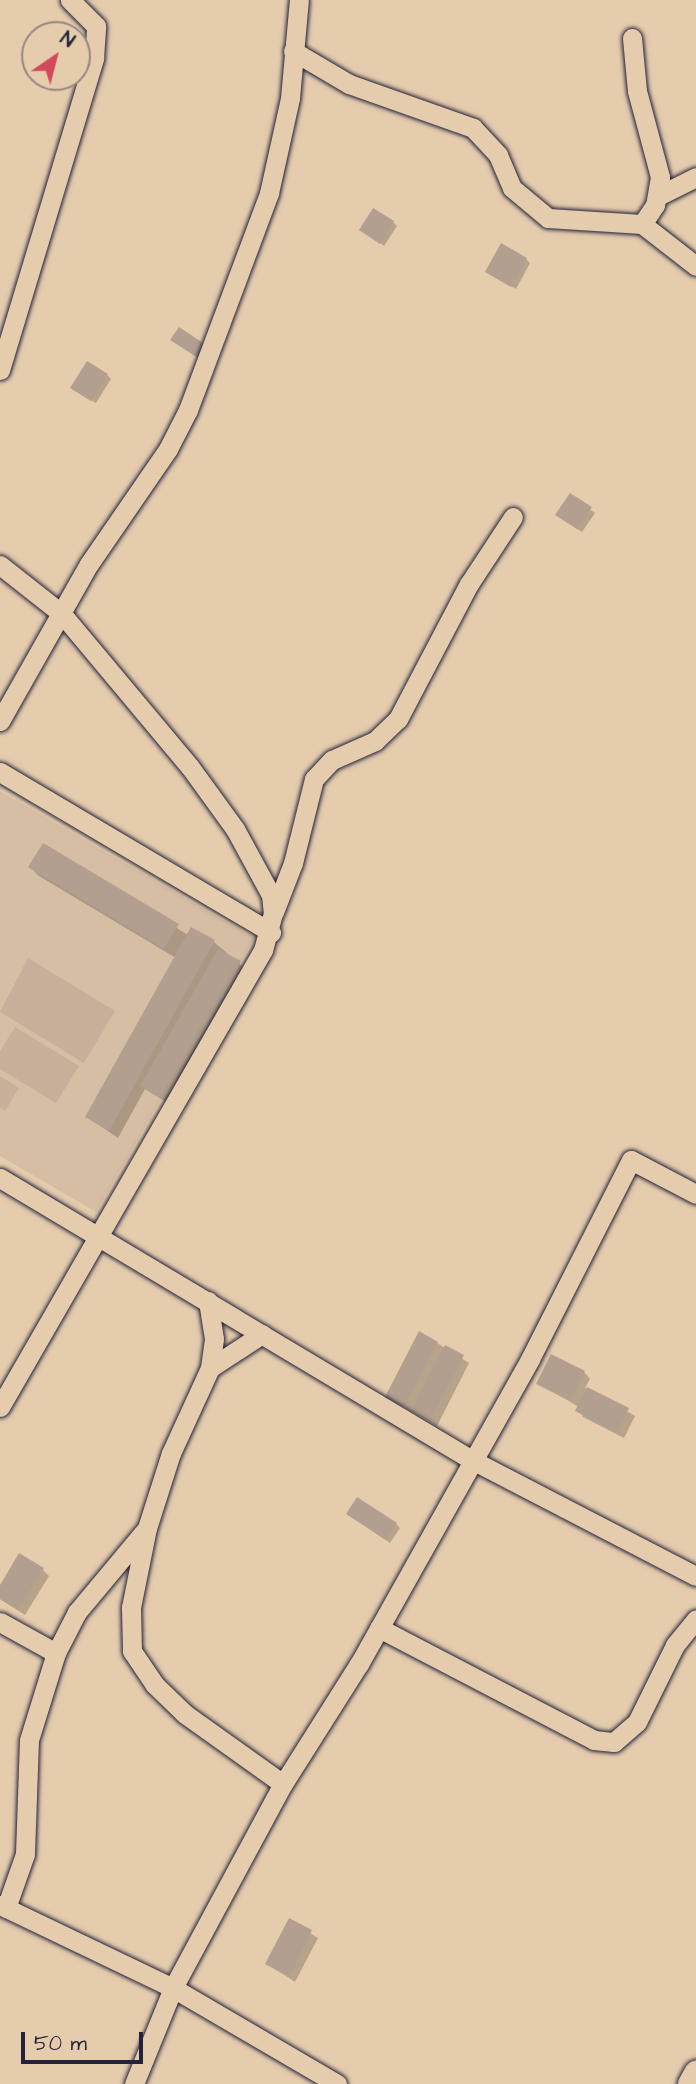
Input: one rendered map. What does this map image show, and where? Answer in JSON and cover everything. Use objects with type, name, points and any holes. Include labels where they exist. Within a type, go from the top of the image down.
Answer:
[{"type":"main road","points":[[690,2084],[696,2073]]},
{"type":"street","points":[[0,370],[98,39],[89,16],[70,0]]},
{"type":"street","points":[[0,721],[62,614],[188,410],[269,193],[290,99],[299,0]]},
{"type":"street","points":[[632,38],[637,91],[657,156],[658,196],[642,224]]},
{"type":"street","points":[[293,51],[349,84],[473,128],[498,155],[512,188],[548,218],[642,224],[696,266]]},
{"type":"street","points":[[658,196],[696,177]]},
{"type":"street","points":[[0,1407],[272,923],[293,863],[314,779],[332,760],[375,741],[398,719],[469,584],[513,517]]},
{"type":"street","points":[[0,565],[62,614],[149,715],[234,829],[271,895],[272,923]]},
{"type":"street","points":[[0,772],[272,923]]},
{"type":"street","points":[[134,2084],[173,1988],[283,1784],[379,1628],[530,1359],[631,1160],[696,1194]]},
{"type":"street","points":[[0,1178],[97,1232],[472,1460],[696,1577]]},
{"type":"street","points":[[208,1301],[214,1339],[210,1368],[172,1453],[147,1528],[131,1607],[132,1651],[154,1684],[185,1714],[283,1784]]},
{"type":"street","points":[[210,1368],[262,1334]]},
{"type":"street","points":[[147,1528],[77,1612],[56,1653],[29,1740],[25,1854],[3,1906],[173,1988],[337,2084]]},
{"type":"street","points":[[379,1628],[594,1740],[614,1742],[637,1722],[675,1645],[696,1619]]},
{"type":"street","points":[[0,1622],[56,1653]]},
{"type":"shaded area","points":[[0,791],[254,938],[96,1212],[0,1156]]},
{"type":"shaded area","points":[[28,958],[115,1011],[84,1063],[0,1012]]},
{"type":"shaded area","points":[[15,1027],[79,1066],[56,1103],[0,1069],[0,1051]]},
{"type":"shaded area","points":[[0,1076],[19,1088],[5,1111],[0,1107]]},
{"type":"building","points":[[373,208],[394,221],[380,244],[359,230]]},
{"type":"building","points":[[501,243],[527,258],[511,287],[485,272]]},
{"type":"building","points":[[179,327],[206,345],[198,358],[170,340]]},
{"type":"building","points":[[87,361],[108,374],[91,401],[70,388]]},
{"type":"building","points":[[570,493],[592,507],[577,529],[555,515]]},
{"type":"building","points":[[43,843],[179,924],[164,949],[28,867]]},
{"type":"building","points":[[191,927],[215,940],[109,1131],[85,1117]]},
{"type":"building","points":[[218,949],[241,961],[161,1098],[140,1086]]},
{"type":"building","points":[[419,1331],[438,1342],[404,1407],[385,1397]]},
{"type":"building","points":[[445,1345],[464,1355],[430,1421],[411,1411]]},
{"type":"building","points":[[551,1354],[585,1371],[570,1401],[536,1384]]},
{"type":"building","points":[[587,1387],[629,1408],[617,1433],[575,1411]]},
{"type":"building","points":[[357,1497],[397,1523],[386,1540],[346,1514]]},
{"type":"building","points":[[19,1553],[44,1568],[18,1610],[0,1599],[0,1585]]},
{"type":"building","points":[[289,1918],[312,1930],[289,1977],[265,1964]]}]
